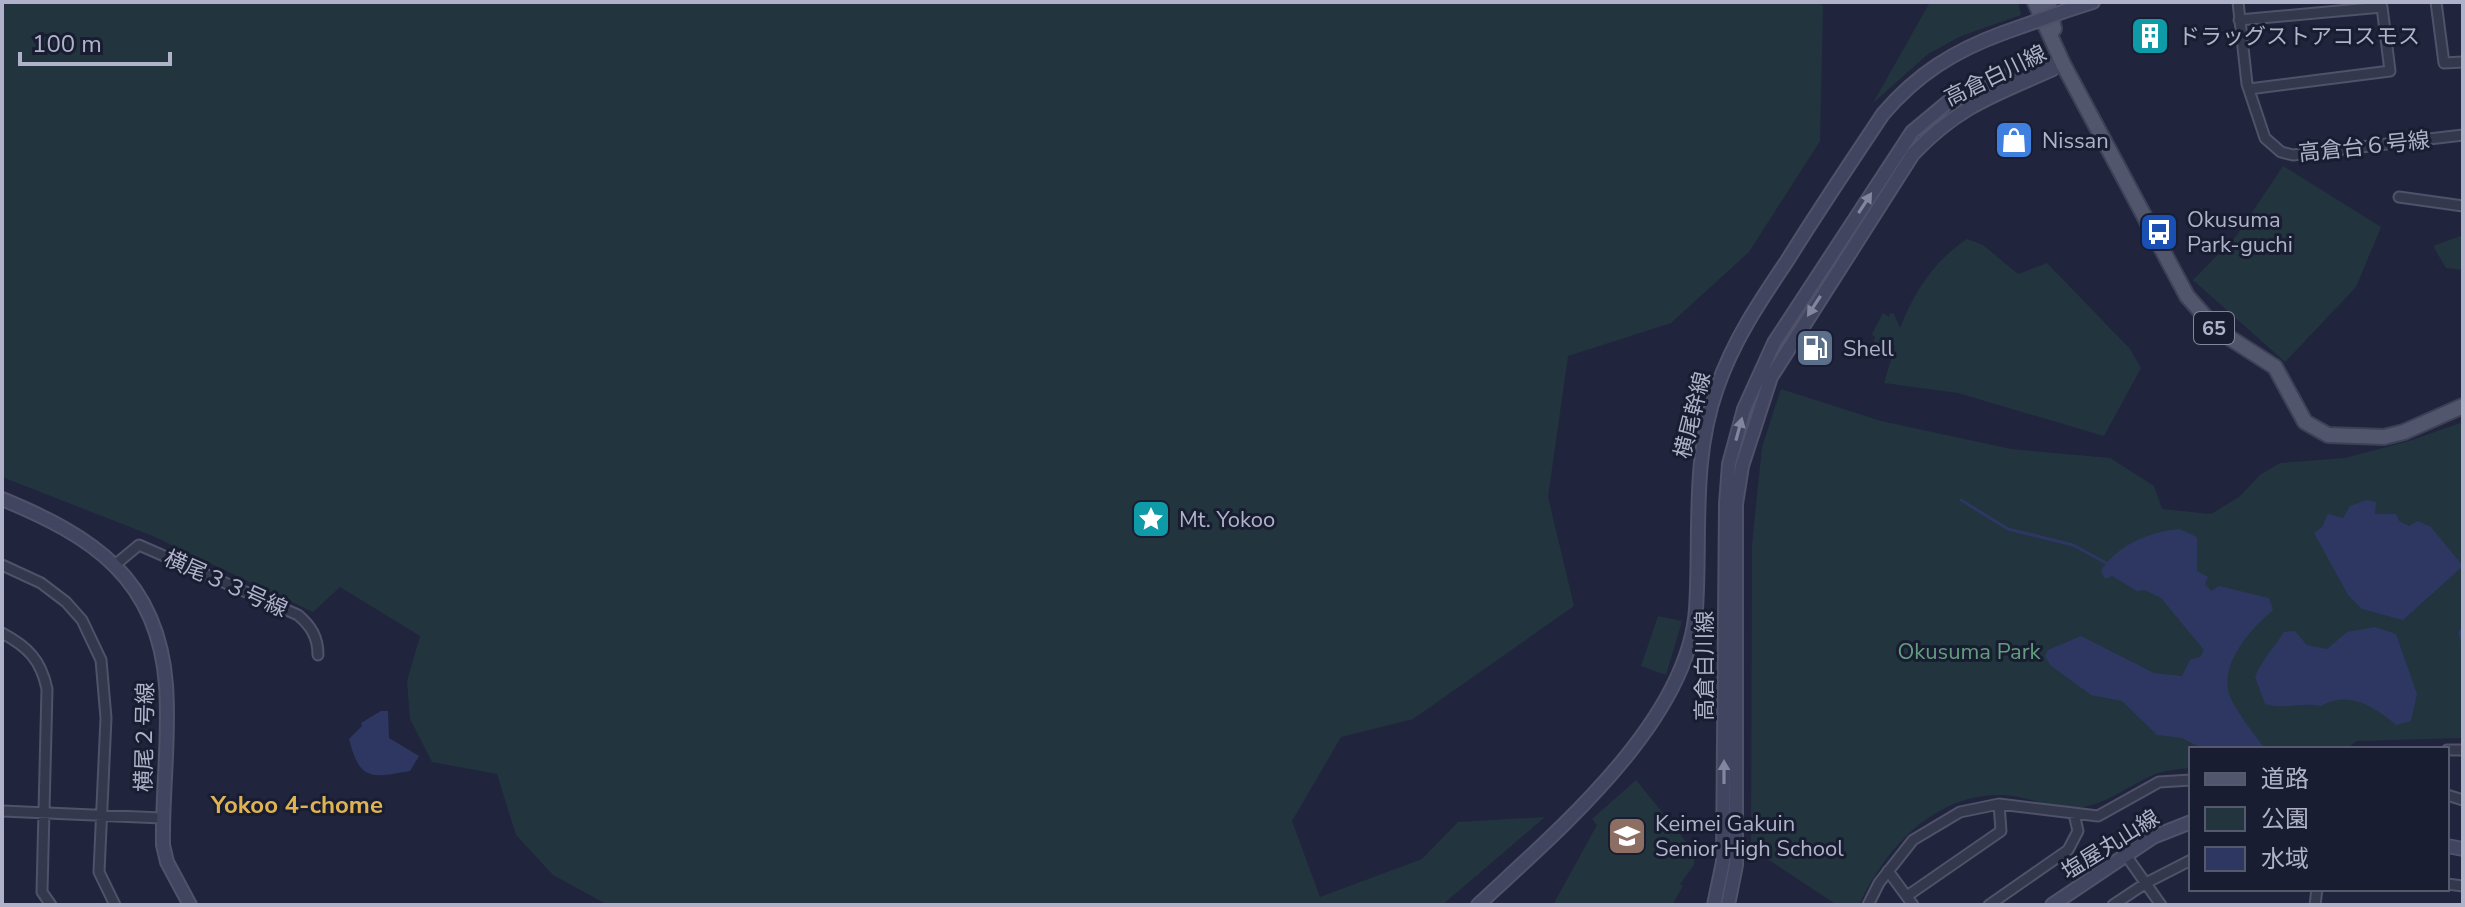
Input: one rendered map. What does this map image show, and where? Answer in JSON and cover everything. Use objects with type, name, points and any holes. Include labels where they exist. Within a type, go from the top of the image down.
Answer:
[{"type":"main road","name":"65","points":[[2035,2],[2063,64],[2187,296],[2216,329],[2275,367],[2305,422],[2328,435],[2384,437],[2463,406]]},
{"type":"main road","name":"65","points":[[2048,2],[2063,64]]},
{"type":"street","name":"高倉台６号線","points":[[2238,2],[2249,89],[2265,138],[2281,152],[2293,155],[2463,135]]},
{"type":"street","points":[[2436,2],[2444,63],[2463,62]]},
{"type":"street","name":"横尾幹線","points":[[1478,905],[1566,823],[1643,735],[1673,690],[1690,646],[1696,611],[1696,490],[1703,436],[1717,387],[1751,315],[1883,114],[1903,91],[1940,61],[2003,33],[2085,3]]},
{"type":"street","points":[[2239,20],[2382,7],[2390,71],[2249,89]]},
{"type":"street","name":"高倉白川線","points":[[1714,905],[1723,862],[1726,504],[1729,464],[1744,409],[1774,343],[1912,132],[1948,102],[2025,68],[2063,64]]},
{"type":"street","name":"高倉白川線","points":[[1728,905],[1736,865],[1736,504],[1753,424],[1771,377],[1913,154],[1942,124],[1972,104],[2063,64]]},
{"type":"street","points":[[2399,197],[2463,206]]},
{"type":"street","name":"横尾２号線","points":[[2,499],[65,526],[116,564],[156,632],[164,664],[167,720],[162,818],[167,862],[190,905]]},
{"type":"street","name":"横尾３３号線","points":[[116,564],[139,545],[298,615],[310,625],[318,643],[318,655]]},
{"type":"street","points":[[2,565],[41,583],[66,602],[82,620],[98,651],[106,718],[99,872],[115,905]]},
{"type":"street","points":[[2,633],[35,656],[43,668],[47,689],[42,892],[51,905]]},
{"type":"street","points":[[1868,905],[1888,871],[1913,840],[1960,812],[1999,804],[2098,816],[2159,782],[2189,780]]},
{"type":"street","points":[[1888,871],[1910,901],[2001,831],[1999,804]]},
{"type":"street","points":[[2,811],[162,818]]},
{"type":"street","points":[[1989,905],[2068,850],[2078,831],[2074,814]]},
{"type":"street","name":"塩屋丸山線","points":[[2052,905],[2161,832],[2189,823]]},
{"type":"street","points":[[2125,854],[2161,905]]},
{"type":"street","points":[[2113,905],[2146,883],[2189,861]]},
{"type":"green space","points":[[2,2],[1819,2],[1823,6],[1820,141],[1749,252],[1671,323],[1568,356],[1548,497],[1574,606],[1413,719],[1341,737],[1292,821],[1320,897],[1422,859],[1458,822],[1545,817],[1442,905],[608,905],[553,875],[516,835],[497,774],[432,762],[410,719],[407,681],[420,636],[340,587],[313,612],[153,536],[2,477]]},
{"type":"green space","points":[[1930,2],[2018,2],[2021,15],[1961,36],[1928,54],[1873,103]]},
{"type":"green space","points":[[2283,166],[2381,227],[2356,287],[2285,362],[2193,280],[2237,235]]},
{"type":"green space","points":[[2463,235],[2463,270],[2446,268],[2433,246]]},
{"type":"green space","points":[[1967,239],[1983,245],[2018,274],[2047,263],[2130,349],[2141,368],[2104,436],[1958,393],[1884,383],[1895,346],[1891,344],[1886,353],[1873,344],[1875,337],[1872,334],[1883,313],[1889,317],[1890,313],[1894,314],[1900,328],[1926,278]]},
{"type":"green space","name":"Okusuma Park","points":[[1781,389],[1881,421],[2011,449],[2110,458],[2154,486],[2162,509],[2211,514],[2239,497],[2260,475],[2280,463],[2345,458],[2409,441],[2463,422],[2463,738],[2357,741],[2349,747],[2189,747],[2189,768],[2155,774],[2088,806],[2066,808],[2003,795],[1955,803],[1915,828],[1898,845],[1859,905],[1837,905],[1751,848],[1752,545],[1762,447]]},
{"type":"green space","points":[[1658,616],[1682,621],[1666,675],[1641,666]]},
{"type":"green space","name":"Keimei Gakuin Senior High School","points":[[1636,780],[1695,853],[1694,865],[1680,884],[1683,886],[1672,905],[1553,905],[1597,825],[1592,819]]},
{"type":"water","points":[[2366,500],[2376,502],[2375,514],[2396,514],[2399,521],[2409,526],[2418,521],[2431,527],[2463,566],[2403,620],[2362,609],[2348,595],[2314,533],[2322,527],[2328,514],[2343,518],[2350,506]]},
{"type":"water","points":[[2179,529],[2197,537],[2197,571],[2208,577],[2205,584],[2211,591],[2219,586],[2269,598],[2273,610],[2241,645],[2228,678],[2233,703],[2264,747],[2199,747],[2182,738],[2157,735],[2122,701],[2091,695],[2050,665],[2045,656],[2048,650],[2081,636],[2154,673],[2182,676],[2190,660],[2200,657],[2204,650],[2161,598],[2145,590],[2137,591],[2112,576],[2105,579],[2101,571],[2125,547],[2156,533]]},
{"type":"water","points":[[2375,627],[2396,634],[2417,694],[2411,721],[2396,725],[2370,707],[2351,700],[2331,701],[2321,706],[2265,704],[2255,677],[2284,632],[2295,631],[2307,645],[2327,649],[2347,632]]},
{"type":"water","points":[[381,711],[388,711],[389,738],[419,756],[410,771],[385,775],[369,773],[353,753],[349,739],[362,726],[361,723]]},
{"type":"waterway","points":[[1961,500],[2008,529],[2073,545],[2106,563]]},
{"type":"waterway","points":[[2463,628],[2460,633],[2463,644]]},
{"type":"place","name":"ドラッグストアコスモス","points":[[2150,36]]},
{"type":"place","name":"Nissan","points":[[2014,140]]},
{"type":"place","name":"Okusuma Park-guchi","points":[[2159,232]]},
{"type":"place","name":"Shell","points":[[1815,348]]},
{"type":"place","name":"Mt. Yokoo","points":[[1151,519]]},
{"type":"place","name":"Keimei Gakuin Senior High School","points":[[1627,836]]},
{"type":"district","name":"Yokoo 4-chome","points":[[297,805]]}]
